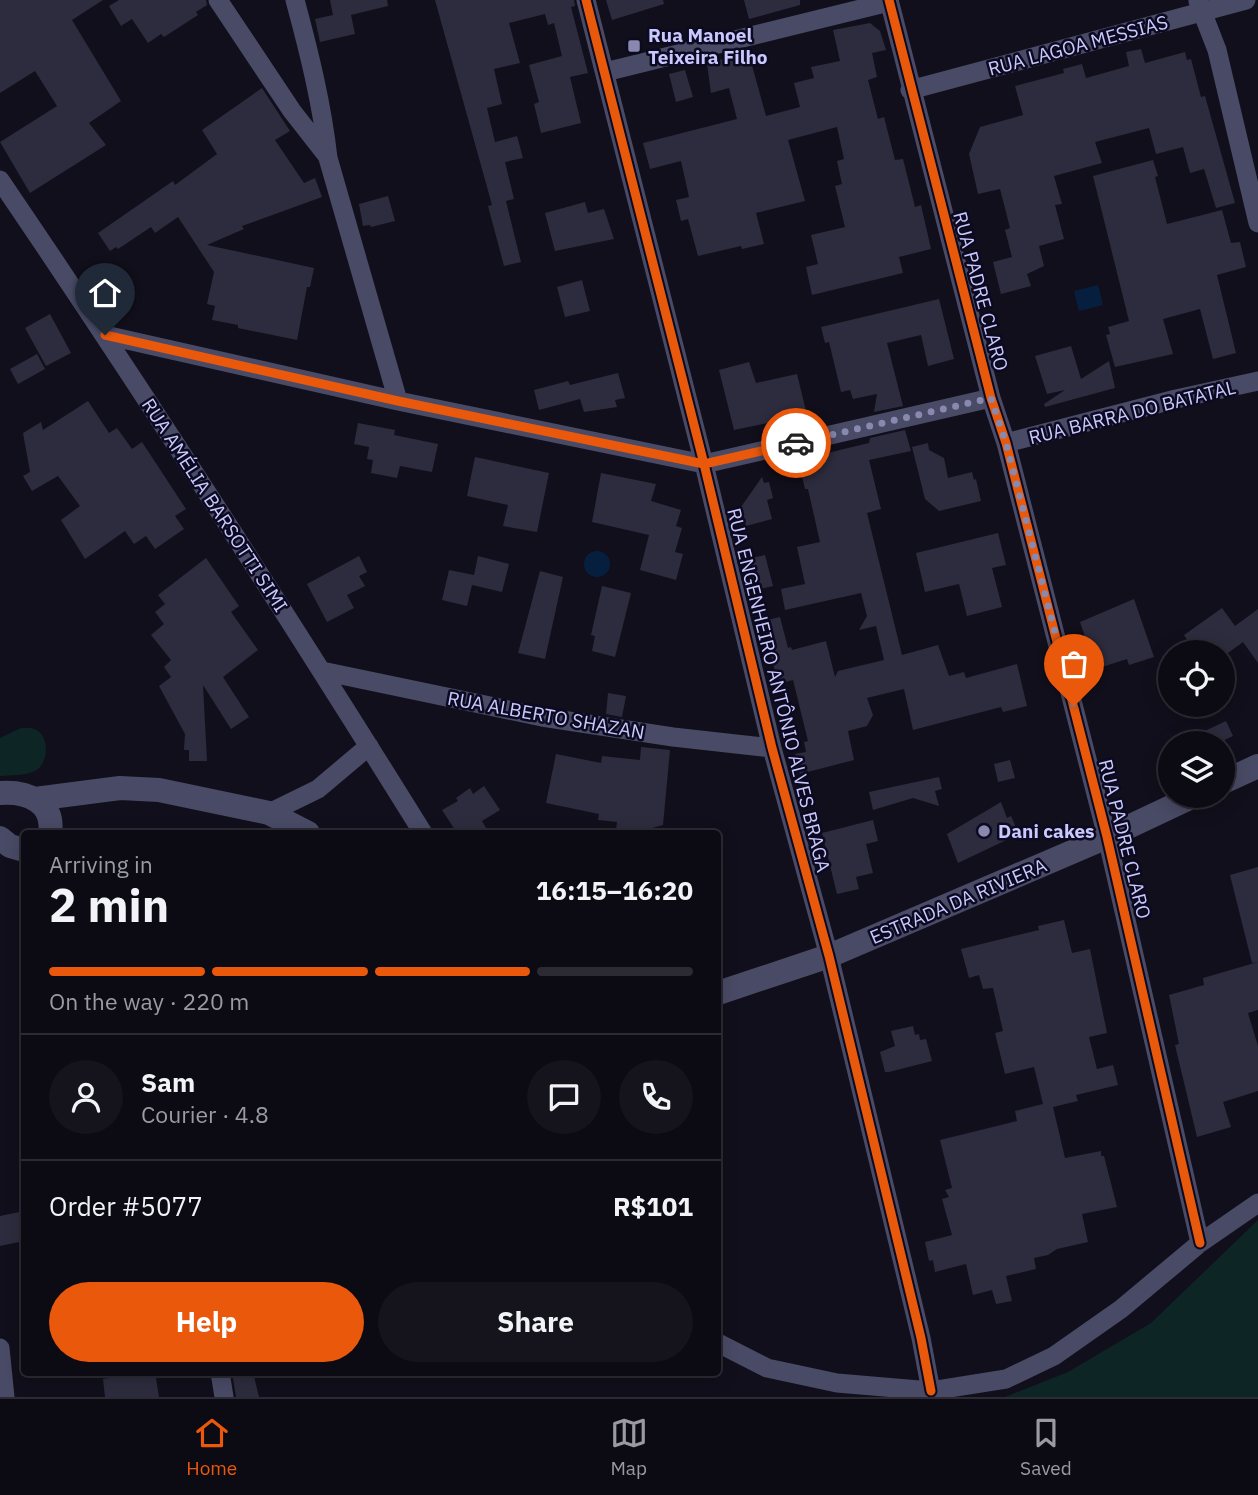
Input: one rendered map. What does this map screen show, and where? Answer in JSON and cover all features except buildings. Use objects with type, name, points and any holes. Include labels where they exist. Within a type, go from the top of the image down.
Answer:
[{"type":"street","points":[[218,0],[292,111],[328,158]]},
{"type":"street","points":[[295,0],[312,63],[324,121],[328,158],[398,401]]},
{"type":"street","name":"RUA ENGENHEIRO ANTÔNIO ALVES BRAGA","points":[[586,0],[704,464],[772,748],[830,956],[921,1338],[931,1391]]},
{"type":"street","name":"RUA LAGOA MESSIAS","points":[[910,90],[1200,5],[1246,0]]},
{"type":"street","points":[[605,72],[889,1]]},
{"type":"street","name":"RUA PADRE CLARO","points":[[889,1],[910,90],[991,398],[1006,443],[1107,837],[1200,1242]]},
{"type":"street","points":[[1200,5],[1217,50],[1258,223]]},
{"type":"street","name":"RUA AMÉLIA BARSOTTI SIMI","points":[[0,180],[105,335],[421,830]]},
{"type":"street","points":[[105,335],[398,401],[704,464],[991,398]]},
{"type":"street","name":"RUA BARRA DO BATATAL","points":[[1006,443],[1176,399],[1258,381]]},
{"type":"street","name":"RUA ALBERTO SHAZAN","points":[[322,671],[542,717],[673,737],[772,748]]},
{"type":"street","points":[[269,813],[318,789],[369,746]]},
{"type":"street","points":[[1235,777],[1258,766]]},
{"type":"street","points":[[0,793],[35,799],[120,788],[159,790],[269,813],[301,830]]},
{"type":"street","points":[[51,827],[87,792]]},
{"type":"street","points":[[35,799],[47,807],[51,827]]},
{"type":"street","name":"ESTRADA DA RIVIERA","points":[[721,992],[830,956],[1169,808]]},
{"type":"street","points":[[721,1345],[767,1368],[837,1383],[931,1391],[1006,1379],[1054,1356],[1121,1309],[1200,1242],[1258,1203]]},
{"type":"street","points":[[0,1348],[5,1397]]},
{"type":"street","points":[[220,1376],[223,1397]]},
{"type":"green space","points":[[21,728],[34,729],[42,735],[46,746],[43,763],[31,773],[0,776],[0,738]]},
{"type":"green space","points":[[1258,1220],[1258,1397],[1005,1397],[1068,1372],[1151,1323]]},
{"type":"water","points":[[1098,285],[1103,305],[1079,311],[1074,291]]},
{"type":"water","points":[[597,551],[606,555],[610,564],[606,573],[597,577],[588,573],[584,564],[588,555]]},
{"type":"cycle path","points":[[586,0],[704,464],[772,748],[829,956],[921,1338],[931,1391]]},
{"type":"cycle path","points":[[889,0],[1107,837],[1200,1243]]},
{"type":"way so far","points":[[796,443],[991,398],[1006,443],[1074,706]]},
{"type":"place","name":"Rua Manoel Teixeira Filho","points":[[634,46]]},
{"type":"place","name":"Dani cakes","points":[[984,831]]},
{"type":"route","points":[[105,335],[398,401],[704,464],[796,443]]}]
